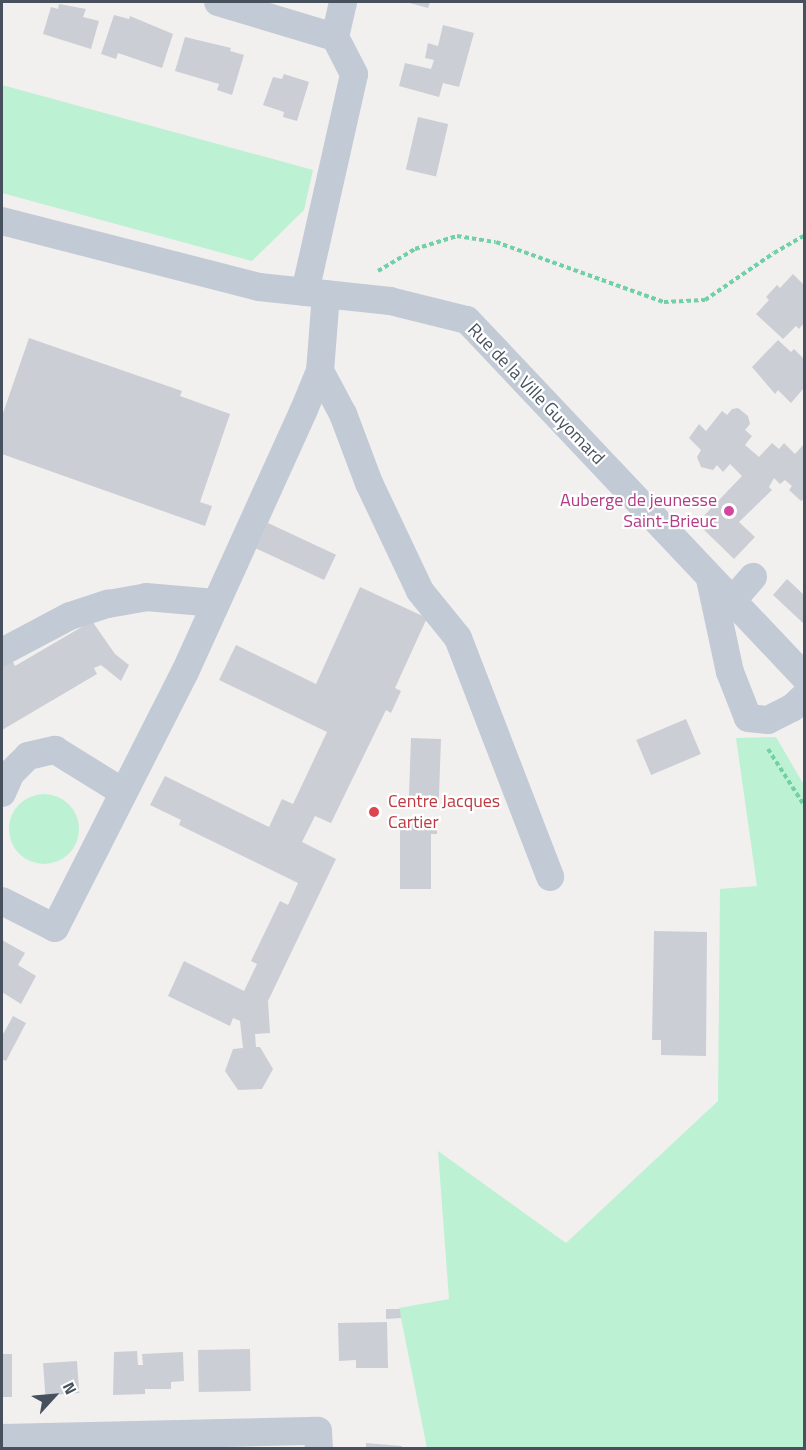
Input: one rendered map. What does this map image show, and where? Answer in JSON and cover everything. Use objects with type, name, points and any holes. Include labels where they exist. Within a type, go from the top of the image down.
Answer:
[{"type":"street","points":[[218,2],[335,37]]},
{"type":"street","points":[[343,2],[335,37],[354,74],[316,293],[320,371],[343,414],[369,483],[420,591],[458,638],[550,877]]},
{"type":"street","name":"Rue de la Ville Guyomard","points":[[2,221],[259,287],[390,301],[467,320],[804,676]]},
{"type":"street","points":[[2,901],[55,928],[185,672],[320,371]]},
{"type":"street","points":[[732,601],[753,577]]},
{"type":"street","points":[[710,579],[730,672],[748,718],[768,720],[792,708],[804,698]]},
{"type":"street","points":[[2,652],[70,616],[108,604],[146,597],[216,603]]},
{"type":"street","points":[[2,793],[11,773],[28,756],[55,750],[123,792]]},
{"type":"street","points":[[2,1438],[318,1431],[319,1449]]},
{"type":"path","points":[[377,272],[415,249],[457,236],[496,242],[664,302],[705,300],[774,253],[804,236]]},
{"type":"path","points":[[748,718],[804,805]]},
{"type":"green space","points":[[2,85],[313,170],[304,210],[252,261],[2,193]]},
{"type":"green space","points":[[776,737],[804,785],[804,1448],[427,1448],[399,1308],[449,1299],[438,1151],[566,1243],[718,1101],[720,889],[757,886],[736,738]]},
{"type":"green space","points":[[44,794],[57,797],[69,804],[76,816],[79,829],[76,842],[69,854],[57,861],[44,864],[31,861],[19,854],[12,842],[9,829],[12,816],[19,804],[31,797]]},
{"type":"building","points":[[406,2],[430,2],[428,8]]},
{"type":"building","points":[[59,4],[86,9],[83,17],[99,21],[91,49],[43,34],[51,7],[58,9]]},
{"type":"building","points":[[114,15],[129,19],[130,16],[173,34],[162,68],[118,53],[116,59],[101,54]]},
{"type":"building","points":[[443,25],[474,33],[459,87],[443,83],[439,97],[399,86],[405,63],[431,69],[434,60],[425,58],[428,43],[438,46]]},
{"type":"building","points":[[185,37],[231,48],[230,51],[244,55],[232,95],[217,90],[219,84],[175,71]]},
{"type":"building","points":[[284,74],[309,82],[297,121],[283,117],[284,112],[263,105],[273,77],[282,79]]},
{"type":"building","points":[[418,117],[448,124],[436,177],[406,170]]},
{"type":"building","points":[[793,274],[804,285],[804,323],[799,329],[796,326],[783,339],[756,314],[769,300],[766,297],[777,285],[780,288]]},
{"type":"building","points":[[29,338],[182,391],[180,396],[230,414],[200,502],[212,506],[205,526],[2,454],[2,416]]},
{"type":"building","points":[[778,340],[791,352],[794,349],[804,359],[804,388],[791,403],[778,390],[775,394],[752,367]]},
{"type":"building","name":"Auberge de jeunesse Saint-Brieuc","points":[[738,408],[748,416],[750,424],[745,430],[752,436],[745,445],[759,457],[772,443],[779,449],[784,443],[795,454],[804,444],[804,499],[801,501],[789,490],[792,486],[785,480],[780,484],[774,478],[769,487],[772,490],[739,522],[755,537],[734,559],[697,523],[742,476],[730,464],[723,472],[717,465],[713,470],[701,467],[697,457],[701,450],[689,438],[699,424],[706,431],[722,411],[727,415],[732,409]]},
{"type":"building","points":[[268,523],[336,555],[324,580],[256,548]]},
{"type":"building","points":[[787,579],[803,594],[804,592],[804,624],[773,595]]},
{"type":"building","points":[[360,587],[427,618],[395,688],[401,691],[391,713],[386,710],[331,823],[315,816],[302,842],[336,859],[268,1001],[270,1033],[255,1034],[256,1047],[260,1047],[273,1069],[262,1089],[238,1090],[225,1071],[233,1049],[243,1048],[240,1021],[233,1018],[230,1026],[168,996],[184,961],[244,991],[257,964],[251,961],[280,901],[288,905],[298,883],[179,825],[181,820],[150,805],[165,776],[269,827],[282,799],[293,804],[327,732],[219,680],[236,645],[316,684]]},
{"type":"building","points":[[92,621],[115,654],[129,665],[121,681],[101,665],[94,668],[97,674],[2,730],[2,660],[10,656],[15,666]]},
{"type":"building","points":[[686,719],[701,754],[651,775],[636,740]]},
{"type":"building","points":[[411,738],[441,739],[439,806],[409,805]]},
{"type":"building","points":[[400,823],[437,825],[437,834],[431,834],[431,889],[400,889]]},
{"type":"building","points":[[654,931],[707,932],[706,1056],[661,1055],[661,1040],[652,1040]]},
{"type":"building","points":[[2,940],[25,953],[18,965],[36,976],[21,1004],[2,992]]},
{"type":"building","points":[[13,1016],[26,1023],[6,1061],[2,1059],[2,1036]]},
{"type":"building","points":[[386,1309],[400,1309],[401,1318],[386,1319]]},
{"type":"building","points":[[387,1322],[388,1368],[356,1368],[356,1360],[339,1361],[338,1323]]},
{"type":"building","points":[[250,1349],[251,1391],[199,1392],[198,1350]]},
{"type":"building","points":[[137,1351],[138,1365],[143,1365],[142,1354],[183,1352],[184,1381],[171,1382],[171,1389],[145,1389],[145,1394],[113,1395],[114,1352]]},
{"type":"building","points":[[2,1354],[12,1354],[12,1397],[2,1397]]},
{"type":"building","points":[[77,1361],[79,1393],[45,1395],[43,1363]]},
{"type":"building","points":[[366,1443],[402,1446],[402,1448],[366,1448]]},
{"type":"place","name":"Auberge de jeunesse Saint-Brieuc","points":[[729,511]]},
{"type":"place","name":"Centre Jacques Cartier","points":[[374,812]]}]
